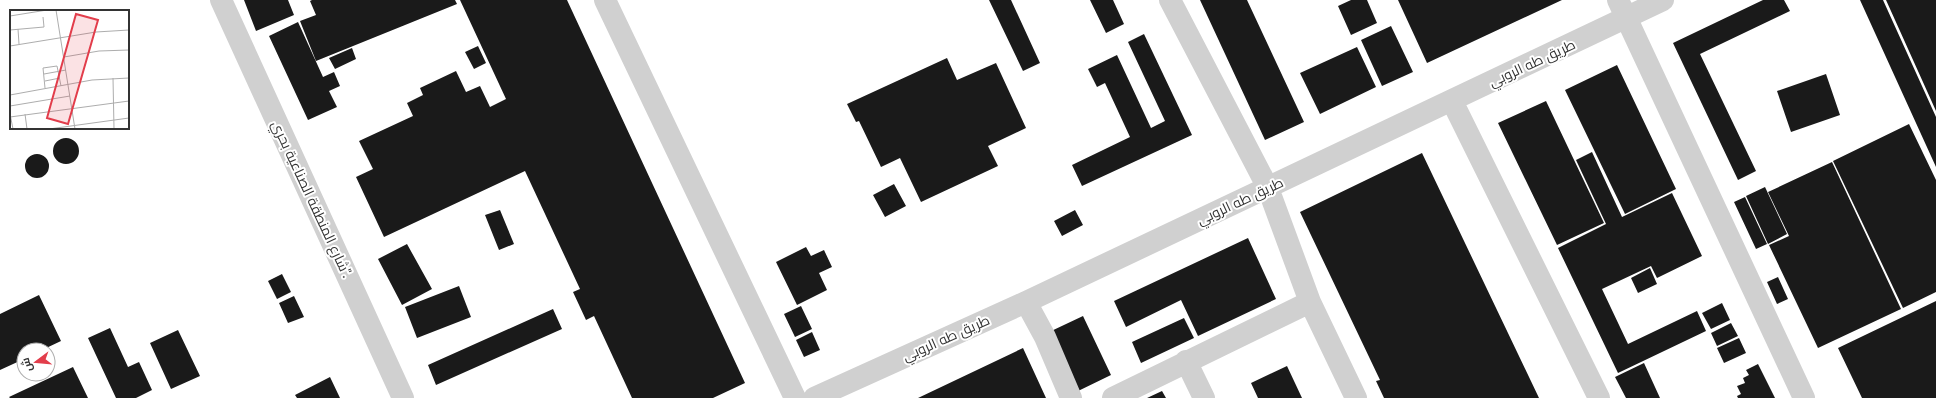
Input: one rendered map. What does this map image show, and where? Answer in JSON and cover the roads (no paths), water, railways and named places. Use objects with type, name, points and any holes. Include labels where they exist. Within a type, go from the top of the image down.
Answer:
[{"type":"street","name":"شارع المنطقة الصناعية بحري\".","points":[[221,0],[403,398]]},
{"type":"street","points":[[605,0],[795,398]]},
{"type":"street","points":[[1170,0],[1268,188],[1310,302],[1356,398]]},
{"type":"street","name":"طريق طه الروبي","points":[[814,398],[1026,302],[1452,101],[1622,9],[1663,0]]},
{"type":"street","points":[[1622,9],[1804,398]]},
{"type":"street","points":[[1452,101],[1599,398]]},
{"type":"street","points":[[1026,302],[1045,337],[1071,398]]},
{"type":"street","points":[[1113,398],[1186,361],[1310,302]]},
{"type":"street","points":[[1186,361],[1204,398]]}]
